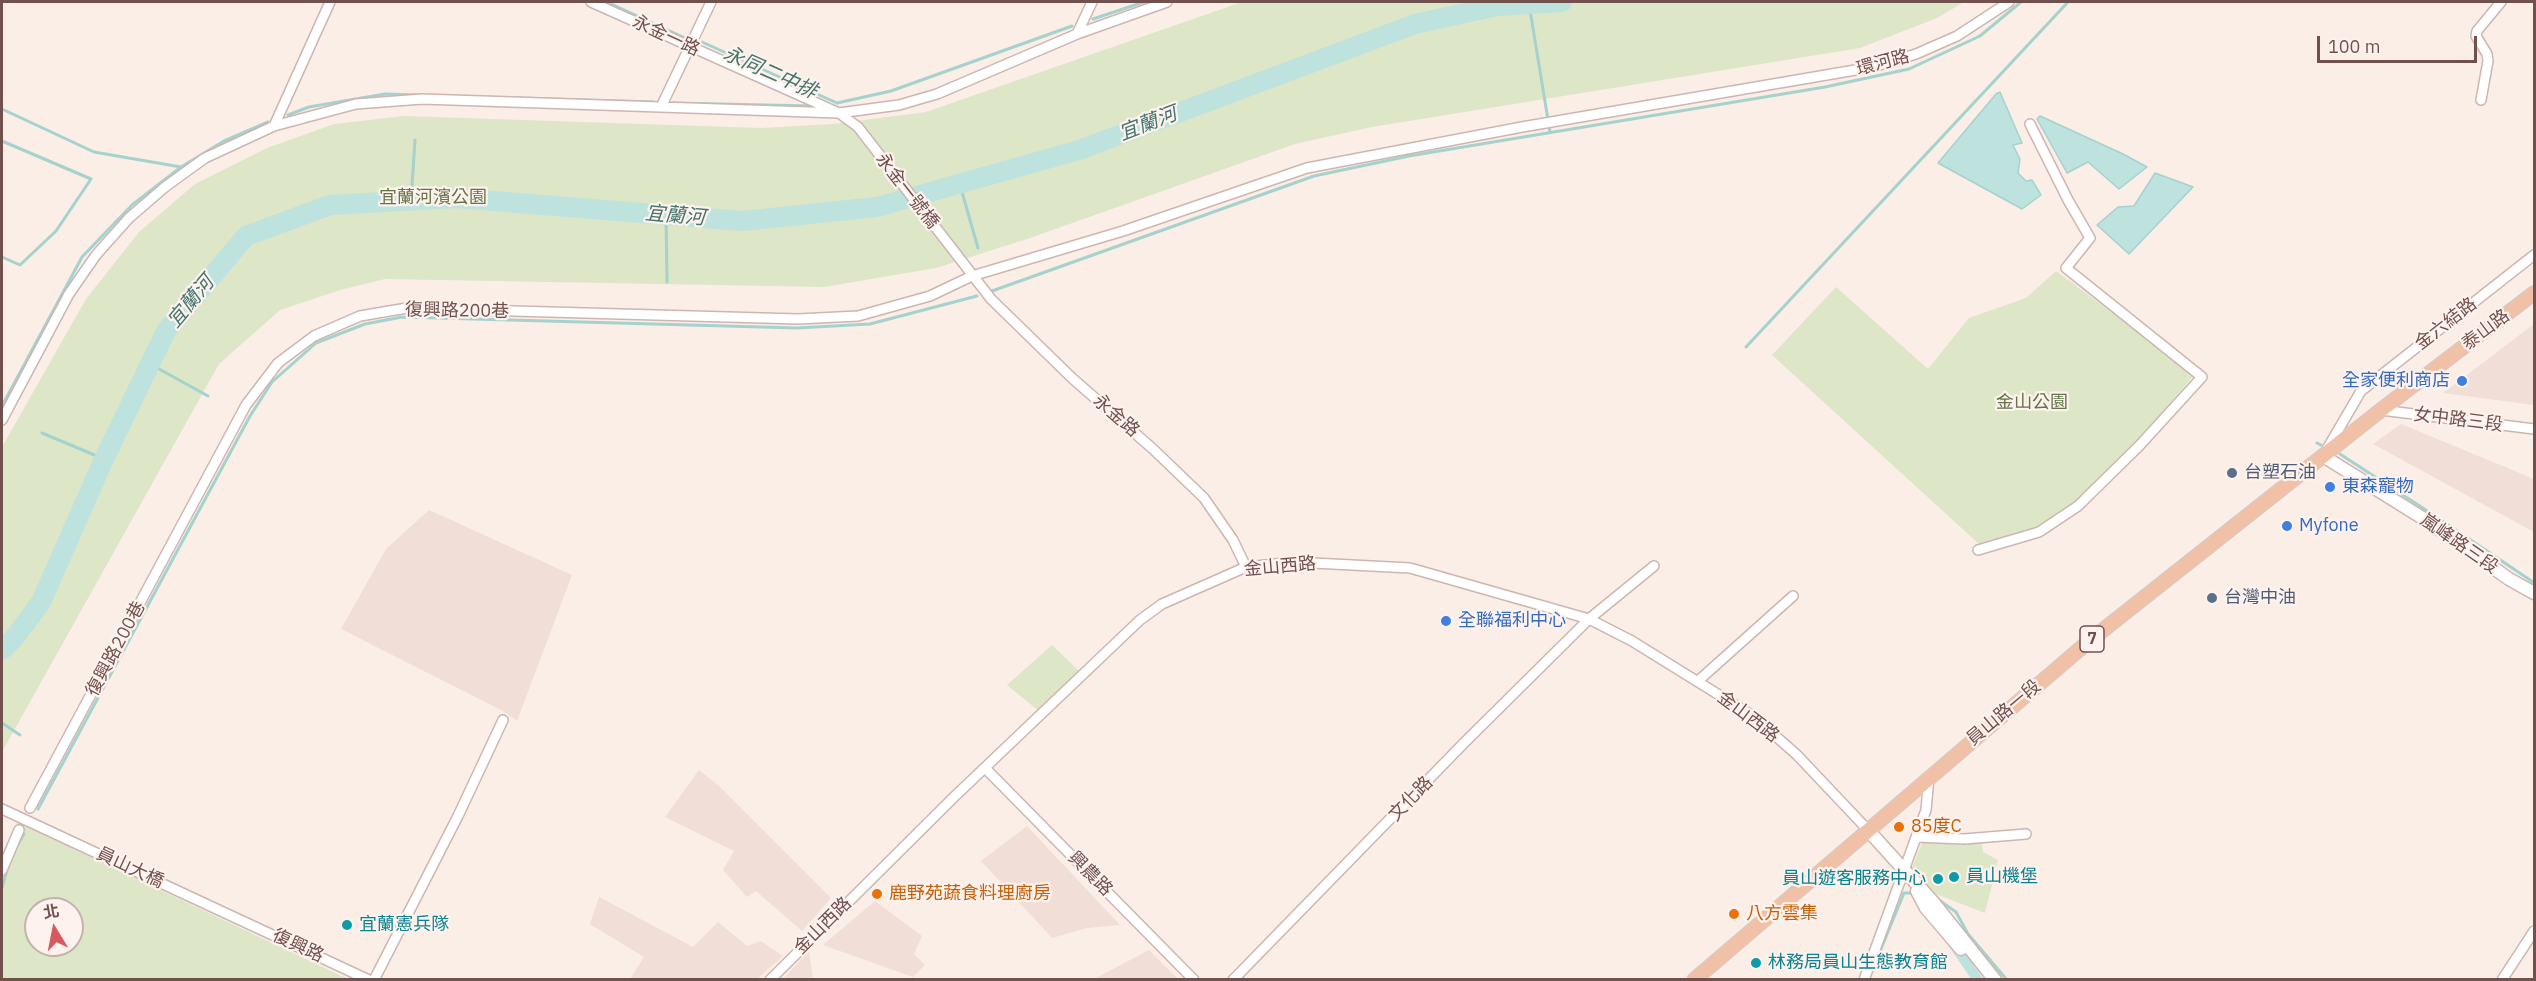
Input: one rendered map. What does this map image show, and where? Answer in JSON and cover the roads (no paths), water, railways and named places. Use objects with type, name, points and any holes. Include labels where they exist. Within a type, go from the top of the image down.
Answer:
[{"type":"main road","name":"泰山路","points":[[2323,456],[2535,293]]},
{"type":"main road","name":"員山路一段","points":[[1694,980],[1929,776],[2088,642],[2323,456]]},
{"type":"street","points":[[274,126],[330,2]]},
{"type":"street","name":"永金一路","points":[[591,2],[839,113],[858,127]]},
{"type":"street","points":[[661,107],[711,2]]},
{"type":"street","points":[[1077,34],[1092,2]]},
{"type":"street","points":[[2,420],[69,294],[96,255],[129,218],[165,187],[205,158],[274,126],[328,110],[389,100],[422,99],[839,113],[899,105],[937,94],[1077,34],[1167,2]]},
{"type":"street","name":"環河路","points":[[972,276],[1123,231],[1307,168],[1393,150],[1873,68],[1916,54],[1957,36],[2009,2]]},
{"type":"street","points":[[2481,100],[2488,61],[2487,54],[2476,36],[2476,31],[2501,2]]},
{"type":"street","points":[[1978,550],[2039,532],[2078,506],[2140,445],[2202,377],[2066,268],[2090,238],[2030,124]]},
{"type":"street","name":"永金一號橋","points":[[858,127],[972,276]]},
{"type":"street","name":"金六結路","points":[[2323,456],[2361,391],[2535,255]]},
{"type":"street","name":"永金路","points":[[972,276],[1038,346],[1204,498],[1233,540],[1246,567]]},
{"type":"street","name":"復興路200巷","points":[[30,808],[246,405],[278,363],[314,336],[360,316],[407,308],[798,320],[858,316],[930,296],[972,276]]},
{"type":"street","name":"女中路三段","points":[[2381,410],[2535,429]]},
{"type":"street","name":"嵐峰路三段","points":[[2323,456],[2429,522],[2509,579],[2535,593]]},
{"type":"street","name":"金山西路","points":[[771,980],[985,768],[1140,620],[1162,604],[1246,567],[1294,562],[1410,568],[1590,620],[1632,641],[1752,716],[1797,755],[1868,830]]},
{"type":"street","name":"文化路","points":[[1233,980],[1464,743],[1590,620],[1654,566]]},
{"type":"street","points":[[1698,681],[1793,596]]},
{"type":"street","points":[[374,980],[458,816],[503,720]]},
{"type":"street","name":"興農路","points":[[985,768],[1194,980]]},
{"type":"street","points":[[1864,980],[1926,810],[1929,776]]},
{"type":"street","name":"員山大橋","points":[[4,810],[259,928]]},
{"type":"street","points":[[2,870],[19,830]]},
{"type":"street","points":[[1868,830],[1933,902],[1995,980]]},
{"type":"street","points":[[1917,837],[1964,838],[2026,834]]},
{"type":"street","points":[[1905,872],[1926,908],[1986,980]]},
{"type":"street","name":"復興路","points":[[259,928],[369,980]]},
{"type":"street","points":[[2502,980],[2535,931]]},
{"type":"water","points":[[2000,92],[2022,143],[2013,145],[2020,159],[2018,173],[2026,181],[2032,180],[2041,195],[2022,209],[1938,163]]},
{"type":"water","points":[[2040,116],[2147,167],[2119,189],[2088,162],[2067,173],[2037,119]]},
{"type":"water","points":[[2155,173],[2193,187],[2129,254],[2097,225],[2118,207],[2134,206]]},
{"type":"waterway","name":"永同二中排","points":[[607,2],[685,38]]},
{"type":"waterway","points":[[1093,19],[1144,2]]},
{"type":"waterway","name":"宜蘭河","points":[[2,650],[15,637],[41,602],[104,459],[166,331],[246,236],[330,205],[456,198],[742,221],[877,207],[1079,150],[1415,24],[1497,6],[1562,2]]},
{"type":"waterway","points":[[992,291],[1314,176],[1409,156],[1825,87],[1909,69],[1980,36],[2021,2]]},
{"type":"waterway","points":[[1746,347],[2068,2]]},
{"type":"waterway","points":[[1529,4],[1550,132]]},
{"type":"waterway","points":[[837,103],[891,91],[1072,26]]},
{"type":"waterway","name":"永同二中排","points":[[702,42],[837,103]]},
{"type":"waterway","points":[[288,115],[309,107],[385,94],[654,102]]},
{"type":"waterway","points":[[673,103],[813,106]]},
{"type":"waterway","points":[[2,109],[94,152],[181,167]]},
{"type":"waterway","points":[[2,406],[82,257],[132,205],[181,167],[224,141],[268,122]]},
{"type":"waterway","points":[[411,201],[415,140]]},
{"type":"waterway","points":[[2,141],[91,179],[56,231],[20,265],[2,257]]},
{"type":"waterway","points":[[962,192],[978,248]]},
{"type":"waterway","points":[[666,215],[667,282]]},
{"type":"waterway","points":[[38,809],[250,416],[272,382],[316,343],[365,324],[402,317],[797,328],[870,324],[977,296]]},
{"type":"waterway","points":[[150,364],[208,396]]},
{"type":"waterway","points":[[42,433],[104,459]]},
{"type":"waterway","points":[[2317,443],[2321,445]]},
{"type":"waterway","points":[[2340,454],[2432,514]]},
{"type":"waterway","points":[[2441,520],[2533,582]]},
{"type":"waterway","points":[[2,723],[20,735]]},
{"type":"waterway","points":[[15,849],[24,834]]},
{"type":"waterway","points":[[2,888],[8,866]]},
{"type":"waterway","points":[[1878,956],[1904,893],[1913,893]]},
{"type":"waterway","points":[[1936,898],[1956,912],[1968,934],[2007,980]]},
{"type":"waterway","points":[[1954,945],[1978,980]]},
{"type":"place","name":"全家便利商店","points":[[2462,381]]},
{"type":"place","name":"台塑石油","points":[[2232,473]]},
{"type":"place","name":"東森寵物","points":[[2330,487]]},
{"type":"place","name":"Myfone","points":[[2287,526]]},
{"type":"place","name":"台灣中油","points":[[2212,598]]},
{"type":"place","name":"全聯福利中心","points":[[1446,621]]},
{"type":"place","name":"85度C","points":[[1899,827]]},
{"type":"place","name":"員山機堡","points":[[1954,877]]},
{"type":"place","name":"員山遊客服務中心","points":[[1938,879]]},
{"type":"place","name":"鹿野苑蔬食料理廚房","points":[[877,894]]},
{"type":"place","name":"八方雲集","points":[[1734,914]]},
{"type":"place","name":"宜蘭憲兵隊","points":[[347,925]]},
{"type":"place","name":"林務局員山生態教育館","points":[[1756,963]]},
{"type":"park label","name":"宜蘭河濱公園","points":[[433,198]]},
{"type":"park label","name":"金山公園","points":[[2032,403]]}]
